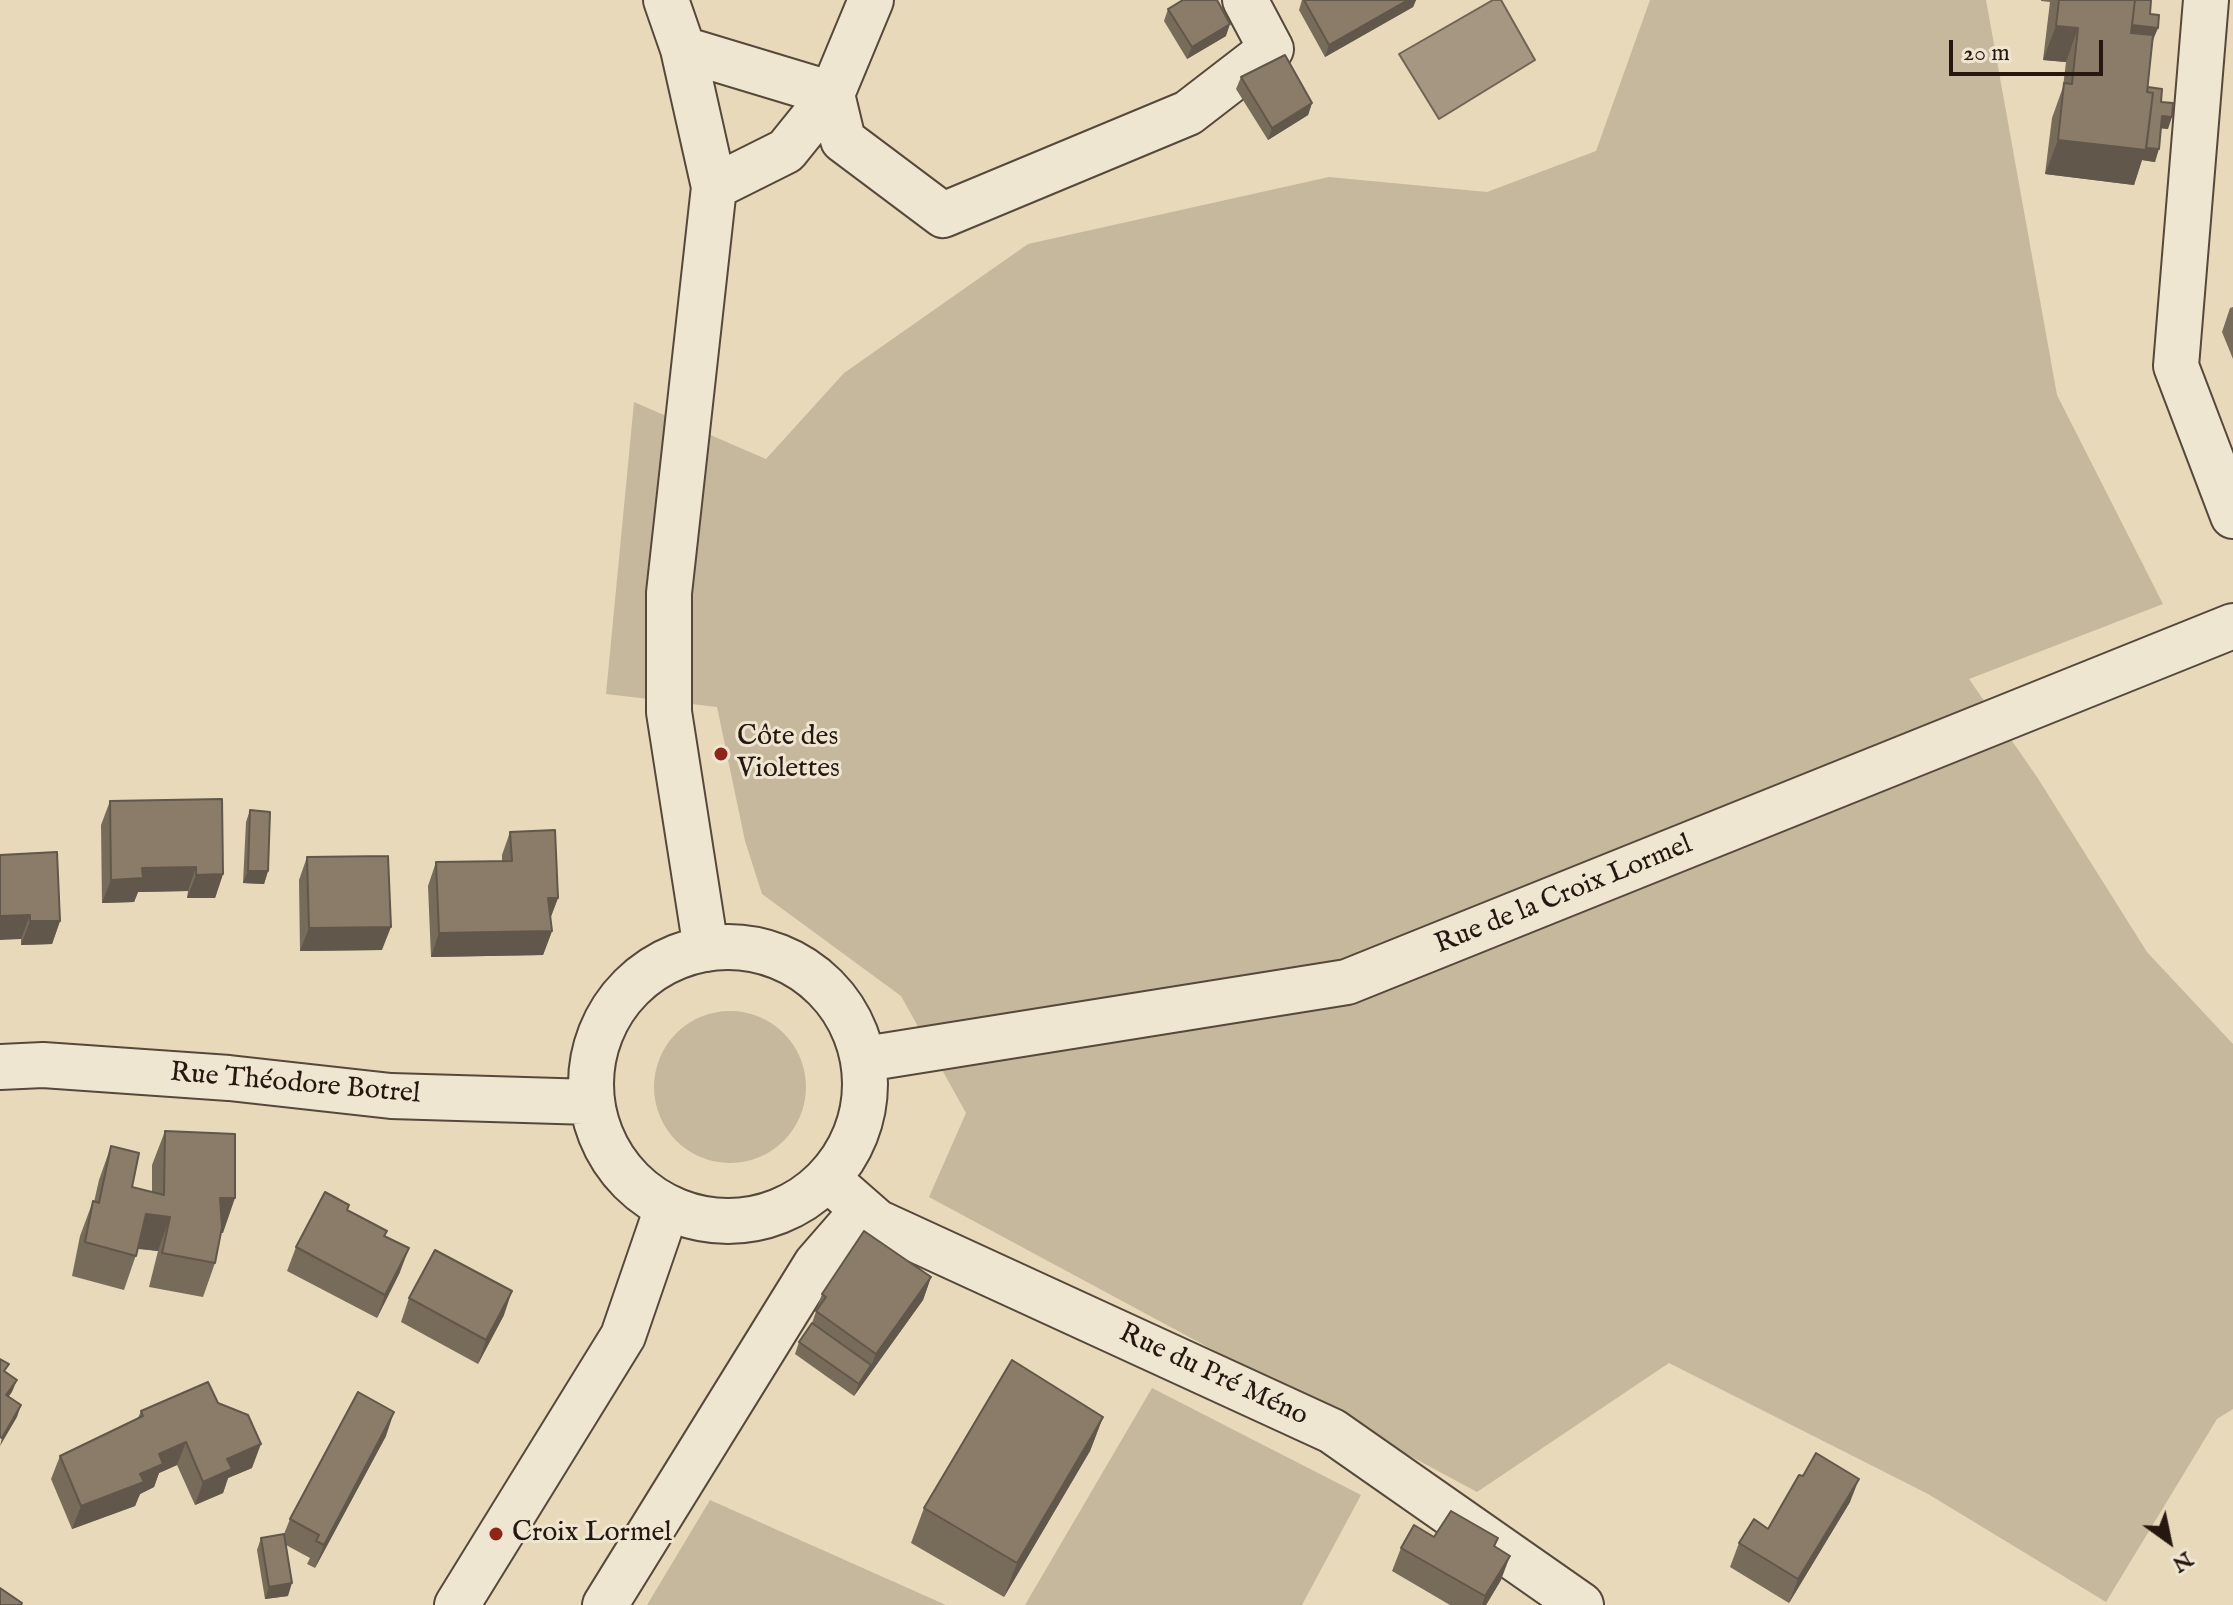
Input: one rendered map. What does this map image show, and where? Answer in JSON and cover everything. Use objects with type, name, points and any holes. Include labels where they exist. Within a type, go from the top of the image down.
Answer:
[{"type":"street","points":[[666,0],[683,49],[714,187],[669,593],[669,712],[706,949]]},
{"type":"street","points":[[714,187],[786,151],[832,94],[871,0]]},
{"type":"street","points":[[832,94],[843,140],[943,215],[1188,113],[1271,49],[1245,0]]},
{"type":"street","points":[[2206,0],[2176,366],[2233,516]]},
{"type":"street","points":[[683,49],[832,94]]},
{"type":"street","name":"Rue de la Croix Lormel","points":[[865,1059],[1347,982],[2233,626]]},
{"type":"street","points":[[715,947],[759,950],[796,963],[827,987],[851,1019],[865,1059],[866,1102],[853,1144],[828,1179],[798,1203],[756,1219],[710,1221],[667,1208],[630,1181],[604,1145],[591,1102],[593,1058],[608,1016],[635,982],[672,958],[715,947]]},
{"type":"street","name":"Rue Théodore Botrel","points":[[0,1067],[43,1065],[214,1076],[391,1096],[591,1102]]},
{"type":"street","name":"Rue du Pré Méno","points":[[828,1179],[877,1222],[1332,1431],[1581,1605]]},
{"type":"street","points":[[457,1605],[623,1336],[667,1208]]},
{"type":"street","points":[[605,1605],[816,1264],[863,1210]]},
{"type":"shaded area","points":[[1493,0],[1501,0],[1535,60],[1439,119],[1399,54]]},
{"type":"shaded area","points":[[1650,0],[1986,0],[2057,395],[2163,604],[1969,679],[2037,777],[2147,952],[2233,1044],[2233,1409],[2217,1419],[2106,1602],[1928,1494],[1669,1363],[1477,1492],[929,1197],[966,1113],[901,996],[762,894],[745,841],[717,707],[606,694],[634,402],[766,459],[844,373],[1028,244],[1329,177],[1487,192],[1596,151]]},
{"type":"shaded area","points":[[730,1011],[759,1017],[783,1034],[800,1058],[806,1087],[800,1116],[783,1140],[759,1157],[730,1163],[701,1157],[677,1140],[660,1116],[654,1087],[660,1058],[677,1034],[701,1017]]},
{"type":"shaded area","points":[[1152,1388],[1361,1495],[1302,1605],[1025,1605]]},
{"type":"shaded area","points":[[710,1500],[946,1605],[647,1605]]},
{"type":"building","points":[[1183,0],[1217,0],[1230,24],[1192,47],[1168,9]]},
{"type":"building","points":[[1304,0],[1408,0],[1329,45]]},
{"type":"building","points":[[2059,0],[2135,0],[2131,33],[2153,35],[2147,92],[2153,93],[2146,150],[2058,140],[2064,83],[2072,84],[2078,28],[2056,26]]},
{"type":"building","points":[[2135,0],[2151,0],[2150,14],[2159,15],[2158,28],[2132,25]]},
{"type":"building","points":[[1285,55],[1312,103],[1272,128],[1241,77]]},
{"type":"building","points":[[2148,87],[2162,89],[2161,102],[2173,103],[2172,117],[2162,116],[2159,149],[2146,148],[2153,93],[2147,92]]},
{"type":"building","points":[[222,799],[223,874],[196,875],[196,867],[142,868],[143,878],[111,880],[110,801]]},
{"type":"building","points":[[250,810],[270,812],[268,871],[248,871]]},
{"type":"building","points":[[555,830],[558,898],[548,898],[552,931],[439,933],[436,862],[512,861],[510,832]]},
{"type":"building","points":[[57,852],[60,921],[30,921],[30,915],[0,916],[0,855]]},
{"type":"building","points":[[388,856],[391,927],[309,928],[307,857]]},
{"type":"building","points":[[165,1131],[235,1134],[235,1198],[220,1198],[222,1227],[215,1263],[162,1253],[170,1217],[146,1214],[136,1256],[85,1242],[93,1201],[99,1203],[111,1146],[139,1153],[132,1187],[164,1195]]},
{"type":"building","points":[[325,1192],[349,1205],[347,1210],[387,1231],[384,1236],[409,1248],[385,1295],[296,1247]]},
{"type":"building","points":[[864,1231],[931,1277],[876,1354],[816,1311],[826,1297],[822,1294]]},
{"type":"building","points":[[435,1250],[512,1291],[486,1340],[409,1298]]},
{"type":"building","points":[[812,1323],[871,1365],[859,1384],[799,1342]]},
{"type":"building","points":[[0,1359],[9,1364],[4,1371],[17,1380],[6,1395],[21,1405],[2,1438],[0,1437]]},
{"type":"building","points":[[1012,1360],[1103,1417],[1017,1563],[924,1508]]},
{"type":"building","points":[[208,1382],[218,1403],[248,1415],[261,1444],[227,1459],[232,1469],[203,1482],[186,1442],[159,1454],[163,1464],[140,1474],[144,1482],[81,1506],[60,1456],[143,1416],[141,1411]]},
{"type":"building","points":[[358,1392],[394,1412],[324,1545],[316,1541],[319,1535],[290,1519]]},
{"type":"building","points":[[1816,1453],[1859,1479],[1798,1579],[1739,1543],[1754,1519],[1768,1529],[1799,1475],[1803,1476]]},
{"type":"building","points":[[1451,1511],[1498,1538],[1494,1546],[1510,1556],[1485,1596],[1401,1548],[1414,1525],[1434,1537]]},
{"type":"building","points":[[284,1534],[292,1583],[269,1587],[261,1538]]},
{"type":"building","points":[[0,1588],[22,1603],[21,1605],[0,1605]]},
{"type":"place","name":"Côte des Violettes","points":[[721,754]]},
{"type":"place","name":"Croix Lormel","points":[[496,1534]]}]
